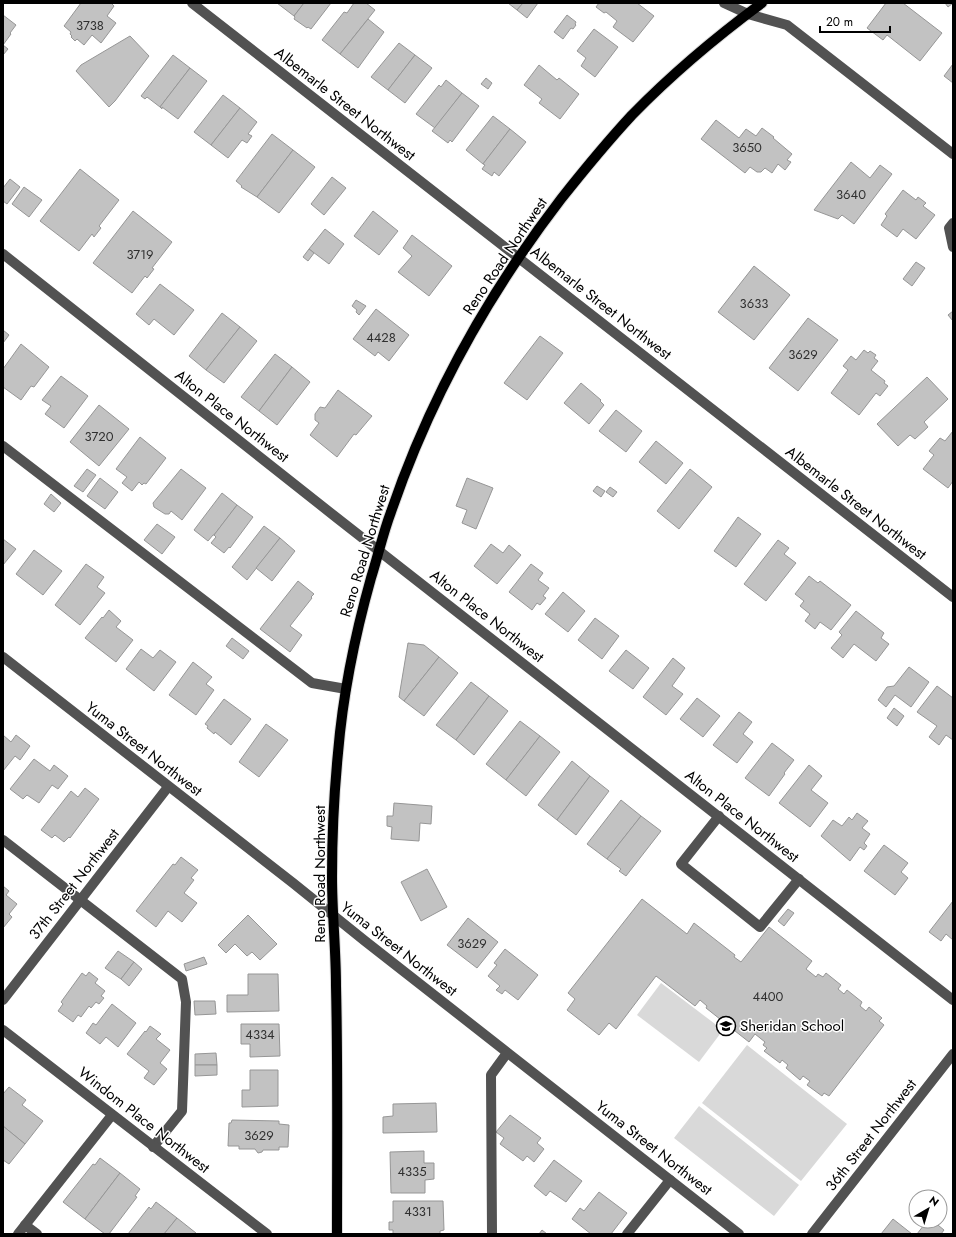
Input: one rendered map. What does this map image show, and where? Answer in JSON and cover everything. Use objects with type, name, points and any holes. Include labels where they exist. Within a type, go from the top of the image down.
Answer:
[{"type":"main road","name":"Reno Road Northwest","points":[[337,1234],[336,952],[333,915],[332,862],[335,791],[338,751],[346,689],[355,642],[390,514],[405,472],[436,400],[469,337],[500,286],[536,232],[572,185],[632,116],[695,56],[722,33],[762,3]]},
{"type":"street","name":"Albemarle Street Northwest","points":[[192,3],[953,597]]},
{"type":"street","points":[[724,3],[748,14],[787,25],[953,154]]},
{"type":"street","points":[[953,223],[949,228],[953,247]]},
{"type":"street","name":"Alton Place Northwest","points":[[3,254],[379,551],[953,1000]]},
{"type":"street","points":[[3,446],[312,683],[346,689]]},
{"type":"street","name":"Yuma Street Northwest","points":[[3,657],[739,1234]]},
{"type":"street","name":"37th Street Northwest","points":[[3,1000],[168,787]]},
{"type":"street","points":[[718,816],[681,864],[760,927],[799,879]]},
{"type":"street","points":[[3,840],[182,979],[186,1002],[182,1111],[153,1147]]},
{"type":"street","name":"Windom Place Northwest","points":[[3,1030],[267,1234]]},
{"type":"street","points":[[492,1234],[491,1075],[507,1053]]},
{"type":"street","name":"36th Street Northwest","points":[[812,1234],[953,1054]]},
{"type":"street","points":[[18,1234],[112,1114]]},
{"type":"street","points":[[627,1234],[670,1180]]},
{"type":"street","points":[[25,1225],[37,1234]]},
{"type":"shaded area","points":[[661,983],[723,1030],[699,1062],[637,1015]]},
{"type":"shaded area","points":[[747,1045],[847,1124],[801,1181],[702,1103]]},
{"type":"shaded area","points":[[699,1106],[799,1185],[774,1216],[674,1138]]},
{"type":"building","points":[[81,3],[111,3],[114,6],[107,16],[116,23],[101,43],[92,35],[84,45],[77,39],[75,41],[71,37],[71,32],[64,26]]},
{"type":"building","points":[[277,3],[304,3],[294,16]]},
{"type":"building","points":[[304,3],[331,3],[311,29],[294,19],[294,16]]},
{"type":"building","points":[[354,3],[366,3],[375,10],[340,54],[322,40],[344,12],[347,13]]},
{"type":"building","points":[[508,3],[523,3],[517,10]]},
{"type":"building","points":[[523,3],[538,3],[527,18],[517,10]]},
{"type":"building","points":[[599,3],[637,3],[654,16],[633,42],[613,27],[617,21],[606,12],[604,13],[596,7]]},
{"type":"building","points":[[886,3],[903,3],[942,33],[920,61],[887,35],[883,40],[867,28]]},
{"type":"building","points":[[945,3],[953,3],[948,7]]},
{"type":"building","points":[[3,15],[16,25],[3,45]]},
{"type":"building","points":[[567,15],[576,22],[576,25],[573,29],[571,28],[563,39],[554,32]]},
{"type":"building","points":[[368,19],[384,32],[358,68],[340,54]]},
{"type":"building","points":[[594,29],[618,47],[595,77],[581,66],[586,58],[577,51]]},
{"type":"building","points":[[130,36],[149,56],[109,107],[76,71],[81,65]]},
{"type":"building","points":[[399,43],[415,55],[388,90],[371,77]]},
{"type":"building","points":[[3,45],[8,49],[3,55]]},
{"type":"building","points":[[173,55],[190,68],[160,107],[147,97],[145,99],[141,96]]},
{"type":"building","points":[[415,55],[432,68],[405,103],[388,90]]},
{"type":"building","points":[[953,64],[953,83],[944,76]]},
{"type":"building","points":[[539,65],[557,80],[559,78],[579,94],[560,119],[539,103],[542,99],[524,85]]},
{"type":"building","points":[[190,68],[207,81],[178,119],[160,107]]},
{"type":"building","points":[[486,78],[492,83],[488,89],[481,84]]},
{"type":"building","points":[[446,80],[462,93],[435,128],[416,114],[439,85],[441,87]]},
{"type":"building","points":[[462,93],[479,106],[452,142],[450,140],[448,143],[432,131]]},
{"type":"building","points":[[223,95],[240,108],[211,145],[194,132]]},
{"type":"building","points":[[240,108],[257,122],[248,134],[252,136],[247,143],[242,140],[228,158],[211,145]]},
{"type":"building","points":[[493,116],[510,129],[483,164],[466,150]]},
{"type":"building","points":[[716,120],[739,138],[746,129],[756,136],[762,128],[792,154],[787,160],[791,162],[785,170],[778,164],[772,173],[765,168],[761,172],[757,172],[750,167],[745,173],[701,139]]},
{"type":"building","points":[[510,129],[526,142],[499,176],[494,172],[492,176],[482,169],[485,165],[483,164]]},
{"type":"building","points":[[272,134],[293,150],[257,197],[241,187],[242,186],[236,181]]},
{"type":"building","points":[[293,150],[315,167],[279,213],[257,197]]},
{"type":"building","points":[[851,162],[870,178],[880,165],[892,174],[854,224],[842,215],[838,219],[814,210]]},
{"type":"building","points":[[80,169],[119,200],[99,226],[101,228],[94,237],[92,234],[79,251],[40,221]]},
{"type":"building","points":[[332,177],[346,188],[324,215],[311,204]]},
{"type":"building","points":[[10,179],[20,187],[7,204],[3,201],[3,188]]},
{"type":"building","points":[[24,187],[42,200],[29,217],[12,204]]},
{"type":"building","points":[[903,190],[916,200],[918,197],[926,203],[923,206],[935,215],[916,239],[903,229],[897,237],[881,225],[887,216],[885,214]]},
{"type":"building","points":[[133,211],[172,242],[152,268],[154,269],[147,278],[145,276],[132,293],[93,263]]},
{"type":"building","points":[[373,211],[398,231],[379,255],[354,236]]},
{"type":"building","points":[[325,229],[344,244],[329,264],[309,249]]},
{"type":"building","points":[[412,235],[452,266],[429,296],[398,272],[412,256],[403,248]]},
{"type":"building","points":[[309,249],[314,253],[308,261],[303,257]]},
{"type":"building","points":[[916,262],[925,268],[912,286],[903,279]]},
{"type":"building","points":[[754,266],[790,295],[754,340],[718,312]]},
{"type":"building","points":[[160,284],[194,310],[174,335],[154,319],[149,325],[136,314]]},
{"type":"building","points":[[356,300],[366,306],[359,315],[356,312],[357,310],[352,306]]},
{"type":"building","points":[[376,309],[409,335],[389,361],[378,352],[375,356],[353,339]]},
{"type":"building","points":[[953,311],[953,321],[948,315]]},
{"type":"building","points":[[222,313],[240,327],[206,370],[189,356]]},
{"type":"building","points":[[808,318],[838,340],[798,391],[769,368]]},
{"type":"building","points":[[240,327],[257,341],[224,383],[206,370]]},
{"type":"building","points":[[3,330],[9,335],[3,343]]},
{"type":"building","points":[[540,336],[563,353],[527,400],[504,383]]},
{"type":"building","points":[[21,344],[49,367],[34,387],[31,386],[21,400],[3,387],[3,369]]},
{"type":"building","points":[[864,350],[868,353],[870,351],[876,355],[874,358],[878,361],[871,370],[885,381],[884,383],[888,386],[880,396],[876,393],[859,415],[831,393],[848,370],[843,366],[851,356],[856,360]]},
{"type":"building","points":[[275,354],[292,367],[259,411],[241,397]]},
{"type":"building","points":[[292,367],[310,382],[277,425],[259,411]]},
{"type":"building","points":[[61,376],[88,396],[64,428],[45,414],[51,406],[42,400]]},
{"type":"building","points":[[927,377],[948,399],[924,422],[928,427],[915,439],[910,435],[898,446],[877,424]]},
{"type":"building","points":[[581,383],[601,400],[600,401],[604,405],[589,424],[564,403]]},
{"type":"building","points":[[338,390],[372,416],[356,435],[354,434],[337,457],[310,435],[319,423],[315,420],[315,414],[320,407],[325,408]]},
{"type":"building","points":[[99,405],[129,429],[99,466],[70,442]]},
{"type":"building","points":[[616,410],[642,431],[626,452],[599,431]]},
{"type":"building","points":[[953,431],[953,481],[948,488],[923,469],[934,455],[929,451],[940,438],[945,441]]},
{"type":"building","points":[[140,437],[166,458],[146,484],[144,483],[142,485],[139,482],[132,491],[122,483],[127,477],[116,469]]},
{"type":"building","points":[[656,441],[683,463],[666,484],[639,462]]},
{"type":"building","points":[[87,469],[96,475],[83,492],[74,486]]},
{"type":"building","points":[[181,469],[206,488],[182,520],[171,511],[169,514],[165,514],[154,507],[153,503]]},
{"type":"building","points":[[690,469],[712,487],[679,529],[657,511]]},
{"type":"building","points":[[100,478],[118,492],[105,509],[87,496]]},
{"type":"building","points":[[467,478],[493,488],[476,529],[462,523],[467,510],[456,506]]},
{"type":"building","points":[[597,486],[605,491],[601,497],[593,491]]},
{"type":"building","points":[[610,487],[617,492],[613,497],[606,492]]},
{"type":"building","points":[[222,493],[237,505],[208,541],[194,530]]},
{"type":"building","points":[[51,494],[61,503],[54,512],[44,504]]},
{"type":"building","points":[[237,505],[253,517],[230,548],[229,547],[224,553],[211,543],[216,537],[214,535]]},
{"type":"building","points":[[738,517],[761,534],[736,567],[714,551]]},
{"type":"building","points":[[157,524],[175,537],[162,554],[144,540]]},
{"type":"building","points":[[264,526],[280,538],[247,580],[232,567]]},
{"type":"building","points":[[280,538],[295,551],[272,581],[256,568]]},
{"type":"building","points":[[3,539],[16,549],[3,565]]},
{"type":"building","points":[[778,540],[789,548],[784,554],[796,563],[766,601],[744,584]]},
{"type":"building","points":[[491,544],[503,553],[509,545],[521,555],[497,584],[474,566]]},
{"type":"building","points":[[34,550],[62,571],[43,595],[16,574]]},
{"type":"building","points":[[86,564],[104,577],[97,587],[105,593],[80,625],[55,605]]},
{"type":"building","points":[[531,564],[543,573],[538,580],[549,588],[543,596],[546,598],[540,605],[537,603],[532,610],[509,592]]},
{"type":"building","points":[[809,576],[818,583],[820,581],[851,605],[831,630],[820,622],[815,629],[805,621],[810,614],[800,606],[804,601],[795,594]]},
{"type":"building","points":[[298,581],[314,594],[290,626],[302,635],[290,652],[260,629]]},
{"type":"building","points":[[563,592],[585,611],[568,632],[545,614]]},
{"type":"building","points":[[109,610],[121,621],[116,627],[133,640],[116,662],[85,638]]},
{"type":"building","points":[[856,611],[884,633],[881,638],[889,644],[876,661],[854,644],[843,658],[831,648],[842,635],[839,632]]},
{"type":"building","points":[[595,618],[619,636],[602,659],[578,640]]},
{"type":"building","points":[[232,638],[249,651],[243,659],[226,646]]},
{"type":"building","points":[[408,643],[424,645],[439,657],[404,701],[399,697]]},
{"type":"building","points":[[141,649],[153,658],[160,650],[176,662],[154,691],[126,669]]},
{"type":"building","points":[[626,650],[649,668],[633,689],[609,671]]},
{"type":"building","points":[[439,657],[458,673],[424,716],[404,701]]},
{"type":"building","points":[[673,658],[685,668],[672,686],[683,694],[666,715],[643,697]]},
{"type":"building","points":[[193,662],[212,677],[206,684],[214,690],[196,715],[169,695]]},
{"type":"building","points":[[909,667],[929,682],[911,707],[895,695],[886,707],[878,700],[887,687],[894,686]]},
{"type":"building","points":[[471,682],[489,696],[456,740],[436,725]]},
{"type":"building","points":[[937,686],[953,698],[953,740],[946,735],[939,745],[929,737],[937,726],[917,712]]},
{"type":"building","points":[[489,696],[508,711],[474,755],[456,740]]},
{"type":"building","points":[[697,698],[720,716],[703,737],[680,719]]},
{"type":"building","points":[[224,699],[251,719],[231,745],[215,732],[214,734],[205,724]]},
{"type":"building","points":[[894,708],[904,716],[897,726],[887,718]]},
{"type":"building","points":[[739,712],[752,722],[743,734],[753,742],[737,763],[713,745]]},
{"type":"building","points":[[520,721],[540,736],[506,780],[486,764]]},
{"type":"building","points":[[266,724],[288,740],[259,777],[239,762]]},
{"type":"building","points":[[3,735],[11,742],[16,735],[30,746],[20,760],[15,756],[3,771]]},
{"type":"building","points":[[540,736],[560,752],[526,796],[506,780]]},
{"type":"building","points":[[772,743],[794,760],[769,796],[745,778]]},
{"type":"building","points":[[34,759],[50,771],[54,765],[68,776],[58,789],[52,785],[39,803],[27,795],[23,799],[10,789]]},
{"type":"building","points":[[572,761],[590,776],[557,820],[538,805]]},
{"type":"building","points":[[809,765],[822,776],[811,790],[828,803],[810,827],[779,803]]},
{"type":"building","points":[[590,776],[609,791],[576,835],[557,820]]},
{"type":"building","points":[[85,788],[99,799],[70,838],[69,837],[64,842],[55,835],[52,838],[41,830],[71,791],[78,797]]},
{"type":"building","points":[[621,800],[641,816],[607,859],[587,844]]},
{"type":"building","points":[[394,803],[432,806],[431,824],[420,823],[419,841],[391,839],[392,827],[387,826],[387,816],[393,816]]},
{"type":"building","points":[[857,813],[868,821],[862,828],[870,834],[864,843],[867,846],[864,850],[860,847],[850,861],[821,836],[833,820],[842,826],[849,817],[852,820]]},
{"type":"building","points":[[641,816],[661,831],[626,876],[619,871],[621,869],[607,859]]},
{"type":"building","points":[[884,845],[908,863],[901,872],[908,878],[895,895],[864,871]]},
{"type":"building","points":[[181,857],[198,870],[191,878],[194,880],[184,893],[197,903],[182,922],[168,911],[156,927],[136,911],[173,864],[175,865]]},
{"type":"building","points":[[427,869],[447,907],[421,921],[401,882]]},
{"type":"building","points":[[3,886],[9,891],[6,895],[17,904],[9,914],[12,917],[3,928]]},
{"type":"building","points":[[642,899],[687,934],[694,923],[735,955],[734,957],[741,962],[769,927],[812,961],[806,969],[816,977],[818,974],[823,977],[826,973],[841,985],[838,989],[844,994],[847,990],[862,1002],[860,1006],[866,1011],[869,1007],[882,1018],[879,1021],[884,1025],[829,1096],[824,1093],[822,1096],[807,1085],[810,1081],[803,1076],[800,1080],[786,1068],[788,1065],[782,1060],[780,1063],[764,1051],[767,1048],[763,1045],[765,1042],[755,1034],[749,1042],[706,1008],[707,1006],[700,1000],[695,1006],[656,976],[616,1029],[609,1023],[599,1035],[567,1010],[575,999],[568,993]]},
{"type":"building","points":[[953,901],[953,940],[946,934],[941,941],[929,932]]},
{"type":"building","points":[[788,909],[794,913],[784,926],[778,921]]},
{"type":"building","points":[[248,915],[277,944],[260,960],[252,952],[247,956],[235,944],[226,953],[218,945]]},
{"type":"building","points":[[468,918],[498,942],[477,968],[447,945]]},
{"type":"building","points":[[505,949],[538,975],[518,1000],[505,990],[502,994],[496,990],[500,986],[488,976],[497,965],[494,963]]},
{"type":"building","points":[[118,951],[134,962],[121,979],[105,968]]},
{"type":"building","points":[[204,957],[207,964],[186,971],[184,964]]},
{"type":"building","points":[[134,962],[142,969],[129,986],[121,979]]},
{"type":"building","points":[[89,972],[98,979],[95,983],[105,991],[101,996],[104,998],[99,1004],[96,1002],[91,1008],[89,1006],[81,1017],[78,1015],[73,1022],[58,1011],[63,1004],[61,1002],[82,973],[86,976]]},
{"type":"building","points":[[248,974],[278,974],[279,1011],[227,1012],[227,995],[248,995]]},
{"type":"building","points":[[194,1001],[215,1001],[216,1014],[195,1015]]},
{"type":"building","points":[[112,1004],[136,1023],[118,1047],[106,1037],[100,1044],[86,1033],[93,1023],[96,1025]]},
{"type":"building","points":[[241,1024],[279,1024],[280,1056],[250,1057],[250,1044],[241,1044]]},
{"type":"building","points":[[150,1026],[161,1034],[156,1039],[170,1050],[160,1063],[167,1069],[154,1085],[144,1078],[149,1071],[127,1054]]},
{"type":"building","points":[[216,1053],[217,1065],[195,1065],[195,1054]]},
{"type":"building","points":[[195,1065],[217,1065],[217,1075],[195,1076]]},
{"type":"building","points":[[250,1070],[278,1070],[278,1106],[242,1107],[242,1090],[250,1090]]},
{"type":"building","points":[[9,1087],[26,1100],[22,1105],[43,1121],[25,1144],[3,1126],[3,1094]]},
{"type":"building","points":[[436,1103],[437,1132],[383,1133],[383,1117],[393,1116],[393,1104]]},
{"type":"building","points":[[510,1115],[541,1138],[537,1143],[544,1149],[534,1162],[527,1156],[523,1161],[500,1144],[504,1138],[496,1132]]},
{"type":"building","points":[[232,1120],[279,1121],[279,1124],[289,1125],[288,1147],[279,1147],[279,1150],[263,1150],[262,1152],[258,1153],[255,1149],[239,1149],[239,1146],[228,1146],[229,1123],[231,1123]]},
{"type":"building","points":[[3,1126],[25,1144],[9,1164],[3,1160]]},
{"type":"building","points":[[424,1151],[424,1163],[434,1163],[434,1179],[425,1180],[425,1193],[391,1193],[390,1152]]},
{"type":"building","points":[[100,1158],[120,1173],[85,1219],[63,1202],[93,1164],[95,1165]]},
{"type":"building","points":[[554,1160],[582,1181],[566,1202],[550,1191],[546,1196],[534,1186]]},
{"type":"building","points":[[120,1173],[140,1189],[135,1196],[137,1197],[109,1234],[105,1234],[85,1219]]},
{"type":"building","points":[[599,1192],[627,1213],[611,1234],[591,1234],[572,1219],[580,1208],[584,1211]]},
{"type":"building","points":[[393,1201],[443,1201],[444,1230],[440,1231],[440,1234],[393,1234],[393,1230],[389,1230],[389,1222],[393,1222]]},
{"type":"building","points":[[156,1202],[177,1218],[164,1234],[128,1234],[149,1207],[151,1209]]},
{"type":"building","points":[[177,1218],[196,1233],[164,1234]]},
{"type":"building","points":[[893,1219],[912,1234],[881,1234]]},
{"type":"building","points":[[921,1229],[944,1230],[941,1234],[917,1234]]},
{"type":"building","points":[[542,1230],[547,1234],[539,1234]]},
{"type":"place","name":"Sheridan School","points":[[726,1026]]}]
